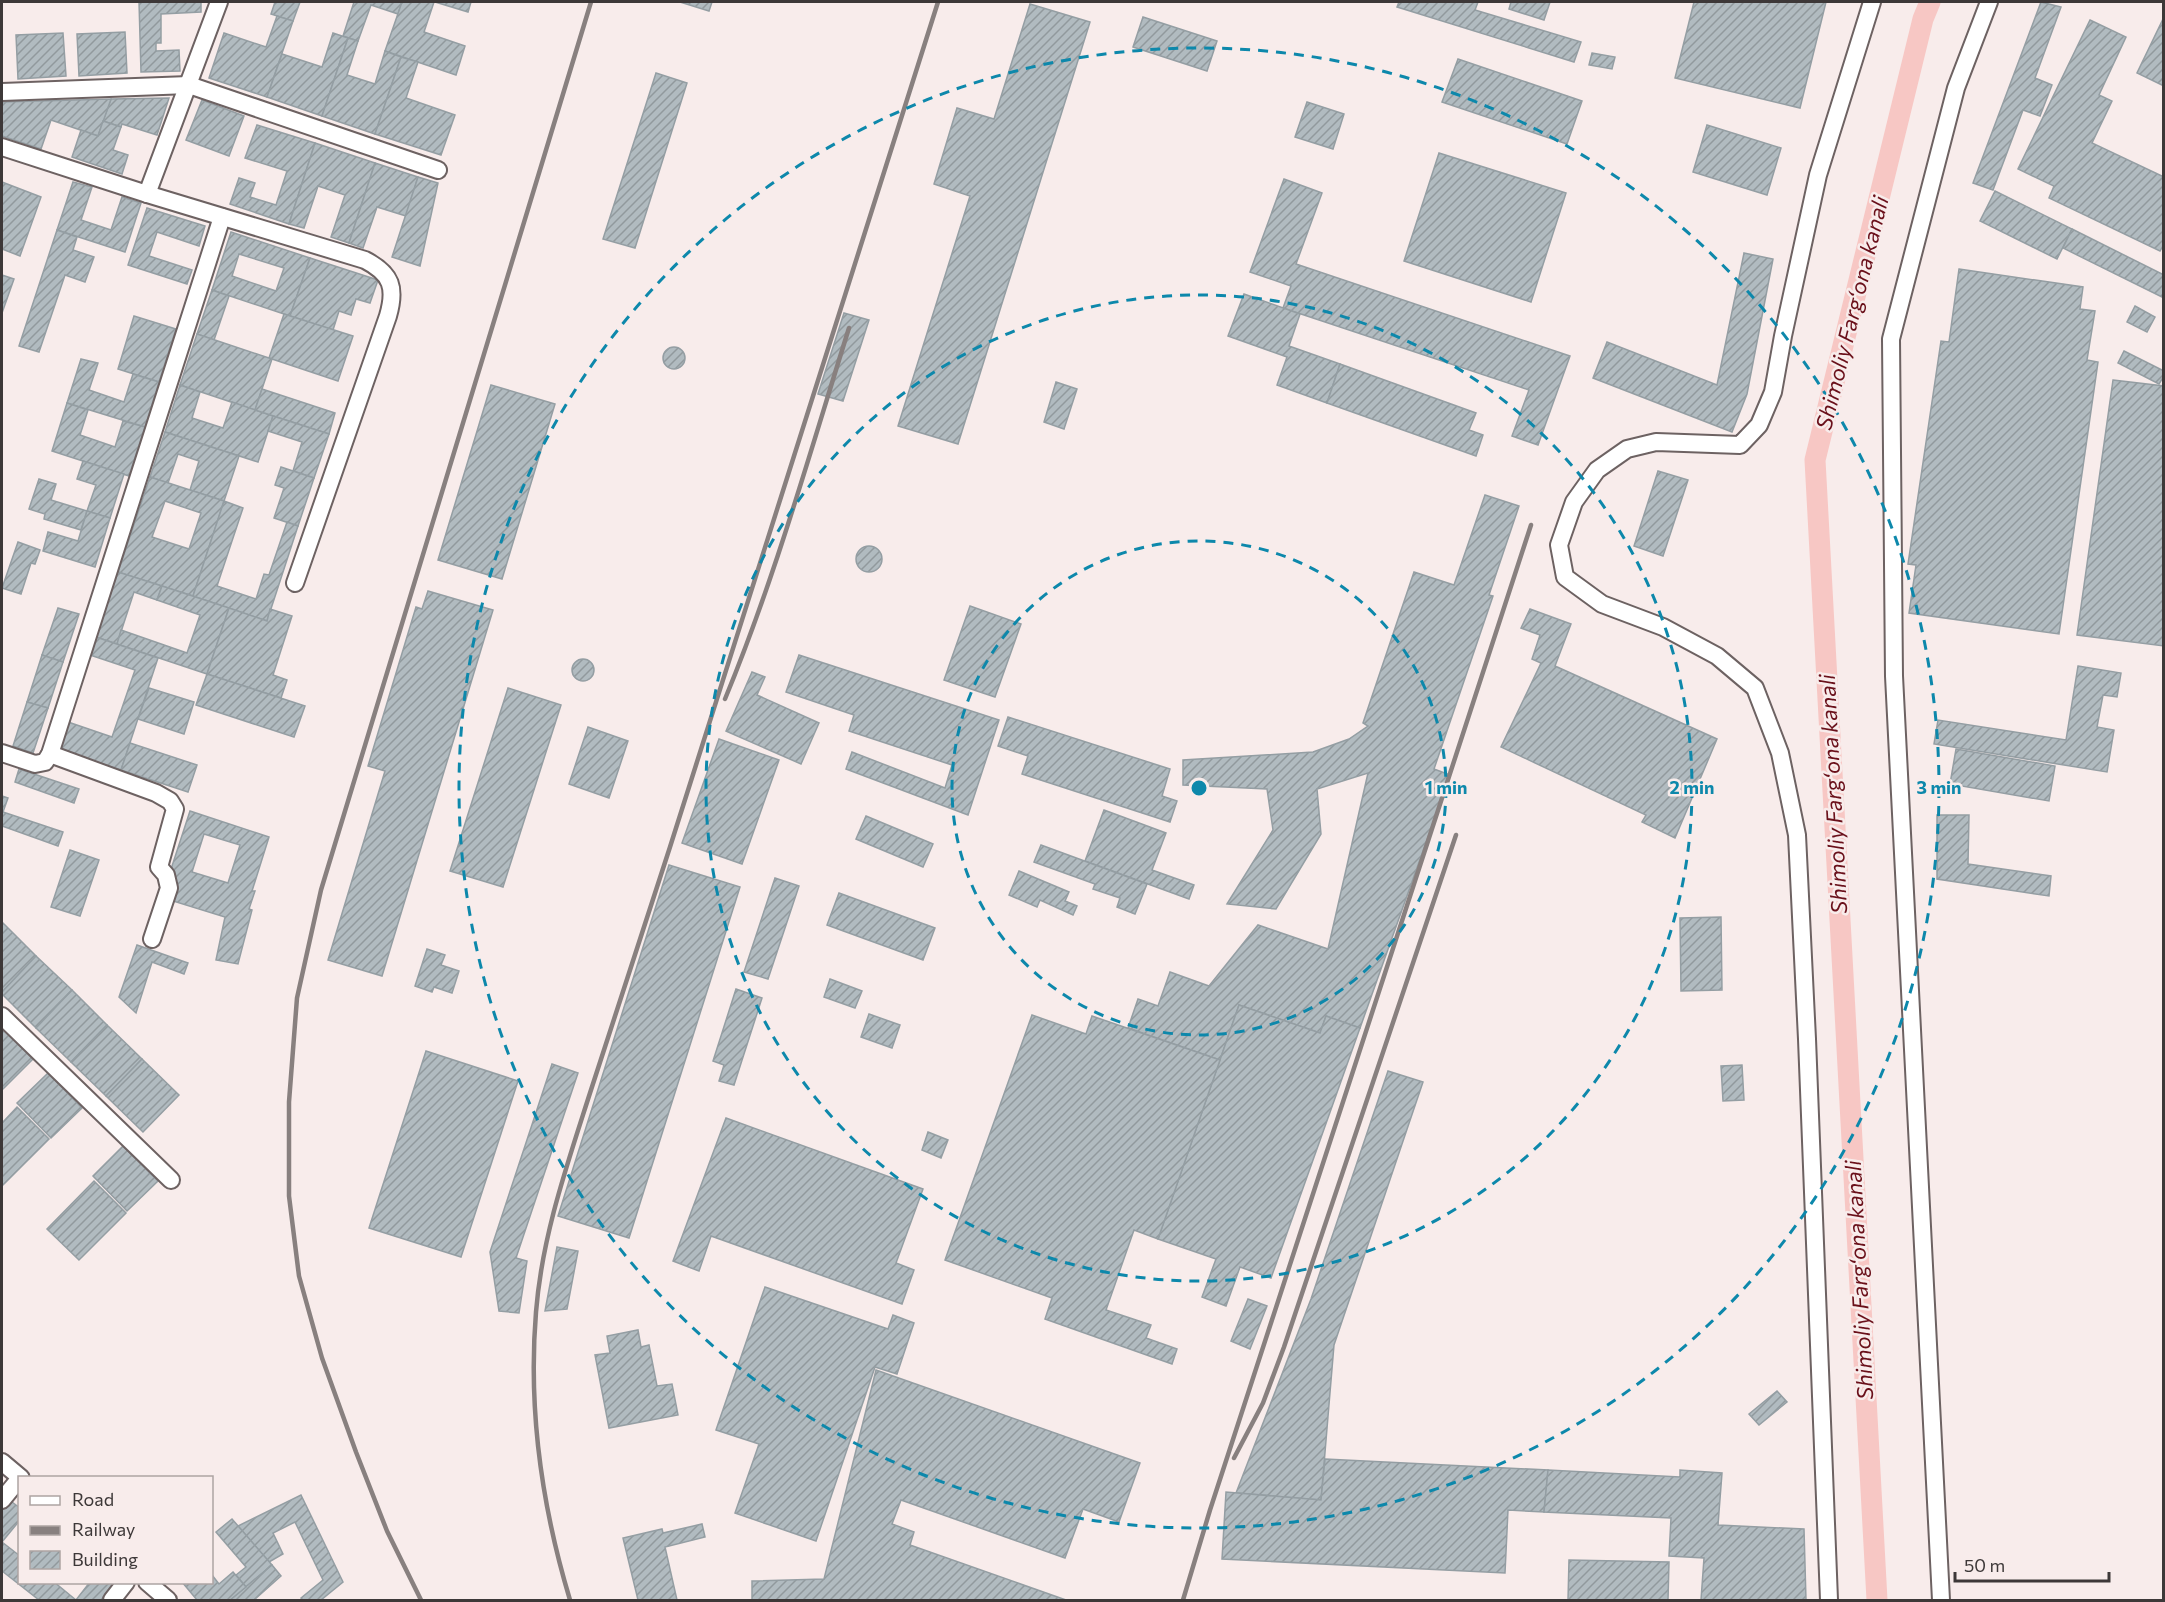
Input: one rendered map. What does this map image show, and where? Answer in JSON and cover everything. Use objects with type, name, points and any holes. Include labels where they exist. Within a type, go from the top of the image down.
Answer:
[{"type":"street","points":[[147,194],[219,2]]},
{"type":"street","points":[[1829,1600],[1797,835],[1780,753],[1755,688],[1717,656],[1663,627],[1602,604],[1565,577],[1559,545],[1574,501],[1597,470],[1627,449],[1656,442],[1740,445],[1759,425],[1773,392],[1818,175],[1872,2]]},
{"type":"street","points":[[1941,1600],[1894,676],[1892,339],[1956,88],[1989,2]]},
{"type":"street","points":[[2,92],[189,85],[438,170]]},
{"type":"street","points":[[2,147],[365,261],[385,275],[392,287],[393,298],[388,316],[295,582]]},
{"type":"street","points":[[2,753],[35,764],[45,762],[50,754],[222,217]]},
{"type":"street","points":[[50,754],[156,793],[170,801],[175,809],[159,867],[166,875],[169,888],[153,939]]},
{"type":"street","points":[[2,1016],[171,1180]]},
{"type":"street","points":[[2,1462],[19,1476]]},
{"type":"street","points":[[2,1500],[18,1480]]},
{"type":"street","points":[[112,1600],[124,1584]]},
{"type":"street","points":[[149,1584],[168,1600]]},
{"type":"building","points":[[139,2],[201,2],[201,12],[161,14],[161,43],[156,43],[156,51],[179,50],[180,71],[141,72]]},
{"type":"building","points":[[275,2],[300,2],[293,21],[271,14]]},
{"type":"building","points":[[354,2],[402,2],[398,14],[371,5],[358,41],[343,36]]},
{"type":"building","points":[[402,2],[434,2],[424,32],[465,46],[456,75],[385,51]]},
{"type":"building","points":[[435,2],[471,2],[468,12]]},
{"type":"building","points":[[680,2],[712,2],[709,11]]},
{"type":"building","points":[[1399,2],[1478,2],[1475,10],[1581,42],[1574,62],[1397,7]]},
{"type":"building","points":[[1511,2],[1550,2],[1544,20],[1509,9]]},
{"type":"building","points":[[1694,2],[1826,2],[1800,108],[1675,78]]},
{"type":"building","points":[[2041,2],[2061,7],[2035,78],[2052,85],[2040,116],[2023,110],[1993,190],[1973,183]]},
{"type":"building","points":[[1030,4],[1090,22],[958,444],[898,426],[970,196],[934,184],[957,108],[994,119]]},
{"type":"building","points":[[277,16],[293,21],[267,97],[209,78],[224,33],[266,47]]},
{"type":"building","points":[[1143,17],[1217,41],[1207,71],[1133,47]]},
{"type":"building","points":[[2090,20],[2126,37],[2099,95],[2112,101],[2092,143],[2164,177],[2164,244],[2160,251],[2049,198],[2054,186],[2018,169]]},
{"type":"building","points":[[2164,20],[2164,86],[2137,73]]},
{"type":"building","points":[[125,32],[127,73],[79,76],[77,34]]},
{"type":"building","points":[[63,33],[66,76],[18,79],[16,35]]},
{"type":"building","points":[[333,33],[348,38],[322,116],[267,97],[282,54],[322,67]]},
{"type":"building","points":[[348,38],[358,41],[347,75],[375,84],[385,51],[401,57],[375,134],[322,116]]},
{"type":"building","points":[[1592,53],[1615,57],[1612,69],[1589,65]]},
{"type":"building","points":[[401,57],[418,62],[406,98],[455,115],[441,155],[375,134]]},
{"type":"building","points":[[1458,59],[1582,101],[1567,144],[1442,102]]},
{"type":"building","points":[[656,73],[687,83],[635,248],[603,239]]},
{"type":"building","points":[[169,98],[157,135],[122,124],[121,127],[103,121],[111,99]]},
{"type":"building","points":[[111,99],[98,136],[51,120],[41,149],[2,136],[2,102]]},
{"type":"building","points":[[202,100],[244,116],[229,156],[186,140]]},
{"type":"building","points":[[1307,102],[1344,114],[1333,149],[1295,137]]},
{"type":"building","points":[[103,121],[121,127],[113,150],[128,155],[122,174],[72,157],[81,130],[98,136]]},
{"type":"building","points":[[257,125],[315,143],[289,224],[230,204],[239,178],[255,183],[250,197],[276,205],[287,171],[245,158]]},
{"type":"building","points":[[1707,125],[1781,148],[1767,195],[1693,172]]},
{"type":"building","points":[[315,143],[375,163],[349,243],[331,237],[345,195],[318,186],[304,228],[289,224]]},
{"type":"building","points":[[1439,153],[1566,193],[1531,302],[1404,261]]},
{"type":"building","points":[[375,163],[418,177],[406,216],[377,207],[363,248],[349,243]]},
{"type":"building","points":[[418,177],[438,183],[420,266],[392,257]]},
{"type":"building","points":[[1284,179],[1322,193],[1296,264],[1570,356],[1538,445],[1512,436],[1529,390],[1283,308],[1291,286],[1250,272]]},
{"type":"building","points":[[2,182],[41,197],[20,256],[2,249]]},
{"type":"building","points":[[73,182],[92,187],[81,220],[111,230],[122,197],[141,203],[125,252],[57,230]]},
{"type":"building","points":[[1995,191],[2072,229],[2057,259],[1980,221]]},
{"type":"building","points":[[147,208],[205,226],[199,246],[157,232],[149,256],[192,270],[187,284],[128,265]]},
{"type":"building","points":[[2072,229],[2164,275],[2164,298],[2063,248]]},
{"type":"building","points":[[57,230],[77,237],[73,250],[94,257],[85,282],[65,275],[39,352],[19,346]]},
{"type":"building","points":[[231,232],[310,258],[290,316],[212,290]],"holes":[[[239,254],[284,268],[276,291],[232,276]]]},
{"type":"building","points":[[1744,253],[1773,259],[1747,394],[1732,432],[1593,378],[1607,342],[1717,385]]},
{"type":"building","points":[[310,258],[378,280],[370,303],[356,299],[351,315],[339,311],[333,330],[290,316]]},
{"type":"building","points":[[1959,269],[2083,287],[2080,309],[2095,311],[2087,360],[2098,362],[2059,634],[1909,613],[1916,565],[1908,564],[1941,341],[1949,342]]},
{"type":"building","points":[[2,275],[14,279],[2,313]]},
{"type":"building","points":[[212,290],[229,296],[214,340],[197,334]]},
{"type":"building","points":[[1244,294],[1300,314],[1289,346],[1340,364],[1327,403],[1277,385],[1287,357],[1228,336]]},
{"type":"building","points":[[2135,306],[2155,317],[2147,332],[2127,322]]},
{"type":"building","points":[[844,313],[869,320],[843,401],[818,394]]},
{"type":"building","points":[[284,314],[353,336],[338,381],[269,358]]},
{"type":"building","points":[[134,316],[176,329],[159,382],[118,369]]},
{"type":"building","points":[[197,334],[272,359],[255,410],[180,385]]},
{"type":"building","points":[[674,347],[682,350],[685,358],[682,366],[674,369],[666,366],[663,358],[666,350]]},
{"type":"building","points":[[2124,351],[2164,371],[2159,384],[2118,363]]},
{"type":"building","points":[[81,359],[98,363],[89,390],[124,402],[133,374],[159,382],[145,427],[67,403]]},
{"type":"building","points":[[1340,364],[1476,413],[1469,430],[1483,435],[1476,456],[1327,403]]},
{"type":"building","points":[[2113,380],[2164,386],[2164,646],[2077,635]]},
{"type":"building","points":[[1056,382],[1077,389],[1064,429],[1044,422]]},
{"type":"building","points":[[180,385],[200,392],[192,418],[223,428],[232,402],[273,416],[258,462],[165,432]]},
{"type":"building","points":[[491,385],[555,404],[502,579],[438,560]]},
{"type":"building","points":[[262,389],[335,413],[329,434],[255,410]]},
{"type":"building","points":[[67,403],[88,410],[80,435],[115,447],[123,421],[145,427],[129,476],[52,451]]},
{"type":"building","points":[[273,416],[329,434],[314,478],[293,471],[302,442],[268,431]]},
{"type":"building","points":[[165,432],[239,456],[224,501],[190,490],[199,461],[178,454],[168,483],[150,477]]},
{"type":"building","points":[[83,461],[124,474],[110,518],[87,511],[96,485],[77,479]]},
{"type":"building","points":[[281,467],[314,478],[298,526],[274,518],[284,488],[275,485]]},
{"type":"building","points":[[1658,471],[1688,480],[1663,556],[1634,546]]},
{"type":"building","points":[[150,477],[224,501],[193,596],[118,572]],"holes":[[[165,501],[201,513],[189,549],[152,537]]]},
{"type":"building","points":[[39,479],[56,484],[51,500],[87,511],[81,530],[44,519],[45,514],[29,509]]},
{"type":"building","points":[[1485,495],[1519,506],[1489,595],[1493,596],[1434,769],[1450,775],[1360,1028],[1326,1016],[1320,1033],[1239,1005],[1220,1060],[1128,1028],[1138,999],[1158,1006],[1170,972],[1209,986],[1258,925],[1328,949],[1368,773],[1317,789],[1321,834],[1276,909],[1227,904],[1273,830],[1267,789],[1183,785],[1183,760],[1313,752],[1349,739],[1368,726],[1363,723],[1414,572],[1454,585]]},
{"type":"building","points":[[224,501],[243,508],[217,586],[256,599],[264,574],[269,575],[287,522],[298,526],[267,621],[193,596]]},
{"type":"building","points":[[87,511],[110,518],[95,567],[43,551],[48,532],[78,541]]},
{"type":"building","points":[[18,542],[40,550],[35,564],[31,563],[21,594],[2,588]]},
{"type":"building","points":[[869,546],[878,550],[882,559],[878,568],[869,572],[860,568],[856,559],[860,550]]},
{"type":"building","points":[[118,572],[162,586],[157,600],[134,592],[117,644],[96,637]]},
{"type":"building","points":[[162,586],[229,608],[207,674],[117,644],[121,630],[187,653],[200,615],[157,600]]},
{"type":"building","points":[[428,591],[493,610],[382,976],[328,960],[385,771],[368,766],[416,607],[422,609]]},
{"type":"building","points":[[970,606],[1021,624],[995,697],[944,680]]},
{"type":"building","points":[[58,608],[79,614],[63,662],[42,655]]},
{"type":"building","points":[[229,608],[267,621],[270,609],[292,616],[273,675],[287,680],[281,698],[207,674]]},
{"type":"building","points":[[1530,609],[1571,624],[1555,666],[1717,739],[1675,838],[1642,822],[1646,815],[1501,747],[1541,663],[1532,659],[1540,635],[1521,628]]},
{"type":"building","points":[[96,637],[158,658],[121,770],[58,749],[68,722],[112,737],[135,670],[90,655]]},
{"type":"building","points":[[42,655],[63,662],[48,708],[27,702]]},
{"type":"building","points":[[799,655],[999,720],[968,815],[846,769],[852,752],[945,788],[952,765],[849,731],[854,715],[786,692]]},
{"type":"building","points":[[583,659],[593,666],[594,670],[587,680],[583,681],[573,674],[572,670],[579,660]]},
{"type":"building","points":[[2078,666],[2121,673],[2117,697],[2103,695],[2097,727],[2114,730],[2107,772],[1934,744],[1938,720],[2066,740]]},
{"type":"building","points":[[752,672],[765,677],[757,695],[819,723],[801,764],[726,731]]},
{"type":"building","points":[[207,674],[305,706],[294,737],[196,705]]},
{"type":"building","points":[[149,688],[194,702],[184,734],[138,719]]},
{"type":"building","points":[[508,688],[561,705],[503,887],[450,871]]},
{"type":"building","points":[[27,702],[48,708],[33,753],[13,746]]},
{"type":"building","points":[[1008,717],[1170,769],[1162,796],[1177,801],[1170,822],[1022,774],[1028,756],[998,746]]},
{"type":"building","points":[[588,727],[628,741],[609,798],[569,784]]},
{"type":"building","points":[[719,739],[779,760],[742,864],[682,843]]},
{"type":"building","points":[[130,743],[197,765],[188,792],[121,770]]},
{"type":"building","points":[[1956,749],[2055,766],[2049,801],[1950,784]]},
{"type":"building","points":[[19,769],[79,789],[74,803],[15,782]]},
{"type":"building","points":[[2,796],[8,798],[3,812],[63,832],[58,846],[2,826]]},
{"type":"building","points":[[1104,810],[1166,833],[1152,870],[1194,885],[1189,899],[1085,861]]},
{"type":"building","points":[[190,811],[269,837],[252,891],[255,891],[249,909],[252,910],[238,964],[216,960],[225,917],[173,901],[172,866]],"holes":[[[204,834],[240,845],[228,883],[192,872]]]},
{"type":"building","points":[[1937,815],[1969,815],[1968,864],[2051,876],[2049,896],[1937,879]]},
{"type":"building","points":[[866,816],[933,844],[923,867],[856,839]]},
{"type":"building","points":[[1041,845],[1147,884],[1135,914],[1117,907],[1120,898],[1093,889],[1095,884],[1034,862]]},
{"type":"building","points":[[70,850],[99,860],[80,916],[51,907]]},
{"type":"building","points":[[669,865],[740,887],[629,1238],[558,1216]]},
{"type":"building","points":[[1019,871],[1069,892],[1065,901],[1077,906],[1073,915],[1040,900],[1037,907],[1009,895]]},
{"type":"building","points":[[775,878],[799,886],[768,979],[744,972]]},
{"type":"building","points":[[839,893],[935,928],[923,960],[827,925]]},
{"type":"building","points":[[1721,917],[1722,990],[1681,991],[1680,918]]},
{"type":"building","points":[[2,922],[36,956],[2,992]]},
{"type":"building","points":[[137,945],[188,963],[184,974],[152,962],[136,1013],[119,997]]},
{"type":"building","points":[[427,949],[445,955],[441,965],[459,971],[452,993],[434,987],[432,992],[415,986]]},
{"type":"building","points":[[36,956],[72,990],[36,1028],[2,992]]},
{"type":"building","points":[[830,979],[862,991],[855,1008],[824,997]]},
{"type":"building","points":[[736,989],[762,998],[734,1085],[719,1081],[724,1065],[713,1061]]},
{"type":"building","points":[[72,990],[107,1025],[71,1062],[36,1028]]},
{"type":"building","points":[[1239,1005],[1320,1033],[1326,1016],[1360,1028],[1271,1278],[1240,1267],[1226,1306],[1202,1297],[1216,1259],[1158,1239]]},
{"type":"building","points":[[869,1014],[900,1025],[892,1048],[861,1037]]},
{"type":"building","points":[[1032,1015],[1086,1034],[1092,1016],[1220,1060],[1158,1239],[1134,1230],[1106,1310],[1151,1325],[1146,1338],[1177,1349],[1172,1364],[1045,1319],[1052,1298],[945,1260]]},
{"type":"building","points":[[107,1025],[142,1059],[106,1096],[71,1062]]},
{"type":"building","points":[[2,1026],[33,1059],[2,1090]]},
{"type":"building","points":[[426,1051],[518,1081],[461,1257],[369,1228]]},
{"type":"building","points":[[142,1059],[179,1095],[143,1132],[106,1096]]},
{"type":"building","points":[[552,1064],[578,1073],[516,1258],[527,1261],[519,1313],[499,1311],[490,1252]]},
{"type":"building","points":[[1742,1065],[1744,1100],[1723,1101],[1721,1066]]},
{"type":"building","points":[[1388,1071],[1423,1082],[1334,1345],[1321,1500],[1236,1493],[1311,1299]]},
{"type":"building","points":[[48,1073],[82,1108],[51,1138],[17,1103]]},
{"type":"building","points":[[17,1107],[49,1139],[2,1186],[2,1123]]},
{"type":"building","points":[[726,1118],[923,1189],[896,1263],[914,1270],[902,1304],[711,1236],[699,1271],[673,1261]]},
{"type":"building","points":[[928,1132],[948,1140],[941,1158],[922,1150]]},
{"type":"building","points":[[123,1146],[158,1181],[127,1211],[93,1176]]},
{"type":"building","points":[[94,1181],[126,1213],[79,1260],[47,1229]]},
{"type":"building","points":[[557,1247],[578,1251],[567,1309],[545,1311]]},
{"type":"building","points":[[765,1287],[888,1329],[893,1315],[914,1323],[897,1374],[875,1367],[816,1541],[735,1513],[759,1444],[716,1430]]},
{"type":"building","points":[[1248,1299],[1267,1306],[1250,1349],[1231,1341]]},
{"type":"building","points":[[638,1330],[641,1347],[649,1345],[657,1386],[672,1384],[678,1415],[609,1428],[595,1355],[610,1353],[607,1336]]},
{"type":"building","points":[[876,1370],[1140,1463],[1119,1522],[1083,1509],[1065,1558],[901,1500],[892,1524],[914,1532],[910,1545],[1066,1600],[752,1600],[752,1581],[824,1579]]},
{"type":"building","points":[[1777,1391],[1787,1402],[1759,1425],[1749,1414]]},
{"type":"building","points":[[1325,1459],[1548,1470],[1544,1512],[1508,1510],[1505,1573],[1222,1559],[1226,1492],[1321,1500]]},
{"type":"building","points":[[1548,1470],[1680,1477],[1680,1470],[1722,1473],[1718,1525],[1804,1529],[1806,1600],[1701,1600],[1704,1558],[1669,1556],[1671,1518],[1544,1512]]},
{"type":"building","points":[[301,1495],[343,1582],[321,1600],[301,1598],[323,1580],[295,1522],[273,1533],[283,1554],[269,1562],[238,1526]]},
{"type":"building","points":[[8,1499],[18,1506],[18,1522],[2,1542],[2,1508]]},
{"type":"building","points":[[232,1519],[272,1565],[246,1587],[236,1575],[246,1567],[216,1532]]},
{"type":"building","points":[[702,1524],[705,1537],[665,1547],[677,1600],[638,1600],[623,1538],[662,1529],[663,1533]]},
{"type":"building","points":[[2,1542],[18,1554],[18,1584],[2,1571]]},
{"type":"building","points":[[1569,1560],[1669,1562],[1668,1600],[1568,1600]]},
{"type":"building","points":[[272,1565],[281,1576],[254,1600],[230,1600]]},
{"type":"building","points":[[233,1572],[246,1587],[230,1600],[197,1600],[184,1584],[213,1584],[213,1576],[219,1584]]},
{"type":"building","points":[[19,1584],[56,1584],[76,1600],[39,1600]]},
{"type":"building","points":[[88,1584],[114,1584],[101,1600],[76,1600]]},
{"type":"waterway","name":"Shimoliy Fargʻona kanali","points":[[1877,1600],[1815,460],[1923,19],[1930,2]]},
{"type":"railway","points":[[421,1600],[387,1531],[356,1452],[322,1358],[299,1276],[289,1196],[289,1102],[297,998],[321,890],[591,2]]},
{"type":"railway","points":[[570,1600],[545,1494],[534,1385],[536,1312],[550,1228],[573,1147],[738,636],[938,2]]},
{"type":"railway","points":[[725,699],[776,561],[849,328]]},
{"type":"railway","points":[[1183,1600],[1210,1510],[1531,525]]},
{"type":"railway","points":[[1234,1458],[1263,1403],[1284,1347],[1456,835]]}]
